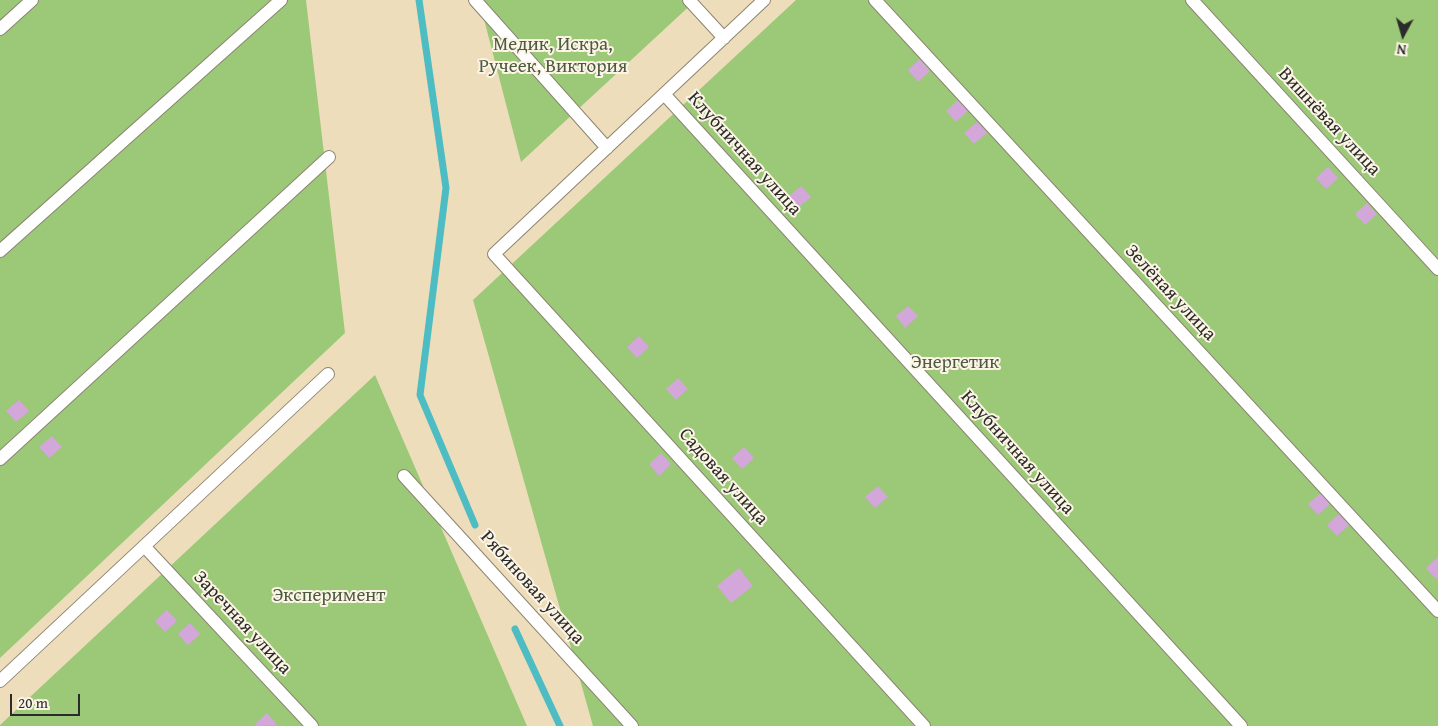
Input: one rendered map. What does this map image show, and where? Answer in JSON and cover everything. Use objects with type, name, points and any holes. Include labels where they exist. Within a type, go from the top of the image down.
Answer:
[{"type":"lane","points":[[0,29],[32,0]]},
{"type":"lane","points":[[0,250],[281,0]]},
{"type":"lane","points":[[475,0],[607,148],[764,0]]},
{"type":"lane","points":[[689,0],[724,38]]},
{"type":"lane","name":"Зелёная улица","points":[[875,0],[1438,611]]},
{"type":"lane","name":"Вишнёвая улица","points":[[1192,0],[1438,269]]},
{"type":"lane","name":"Клубничная улица","points":[[664,94],[1241,726]]},
{"type":"lane","name":"Садовая улица","points":[[607,148],[494,254],[924,726]]},
{"type":"lane","points":[[0,459],[329,157]]},
{"type":"lane","points":[[0,681],[328,374]]},
{"type":"lane","name":"Рябиновая улица","points":[[404,476],[632,726]]},
{"type":"lane","name":"Заречная улица","points":[[144,546],[312,726]]},
{"type":"green space","points":[[0,0],[306,0],[345,333],[0,658]]},
{"type":"green space","name":"Медик, Искра, Ручеек, Виктория","points":[[479,0],[696,0],[521,162]]},
{"type":"green space","name":"Энергетик","points":[[796,0],[1438,0],[1438,726],[593,726],[473,300]]},
{"type":"green space","name":"Эксперимент","points":[[375,375],[527,726],[0,726],[0,725]]},
{"type":"building","points":[[920,59],[930,71],[918,82],[908,70]]},
{"type":"building","points":[[958,100],[968,111],[956,122],[946,111]]},
{"type":"building","points":[[977,122],[987,133],[974,144],[964,133]]},
{"type":"building","points":[[1328,167],[1338,178],[1326,189],[1316,178]]},
{"type":"building","points":[[801,186],[811,197],[798,208],[788,197]]},
{"type":"building","points":[[1367,203],[1377,214],[1365,225],[1355,214]]},
{"type":"building","points":[[908,306],[918,316],[905,328],[896,316]]},
{"type":"building","points":[[639,336],[649,347],[637,358],[627,347]]},
{"type":"building","points":[[678,378],[688,389],[676,400],[666,389]]},
{"type":"building","points":[[19,400],[29,411],[16,422],[6,411]]},
{"type":"building","points":[[52,436],[62,447],[49,458],[39,447]]},
{"type":"building","points":[[744,447],[754,458],[742,469],[732,458]]},
{"type":"building","points":[[661,453],[671,464],[659,476],[649,464]]},
{"type":"building","points":[[878,486],[888,497],[875,508],[865,497]]},
{"type":"building","points":[[1321,493],[1330,504],[1318,515],[1308,504]]},
{"type":"building","points":[[1339,514],[1349,525],[1337,536],[1327,525]]},
{"type":"building","points":[[1438,557],[1438,577],[1436,579],[1426,568]]},
{"type":"building","points":[[739,568],[753,586],[731,603],[717,586]]},
{"type":"building","points":[[167,610],[177,621],[165,632],[155,621]]},
{"type":"building","points":[[190,623],[200,634],[188,645],[178,634]]},
{"type":"building","points":[[267,713],[277,725],[257,726],[255,724]]},
{"type":"waterway","points":[[419,0],[446,188],[420,395],[475,525]]},
{"type":"waterway","points":[[515,629],[560,726]]}]
